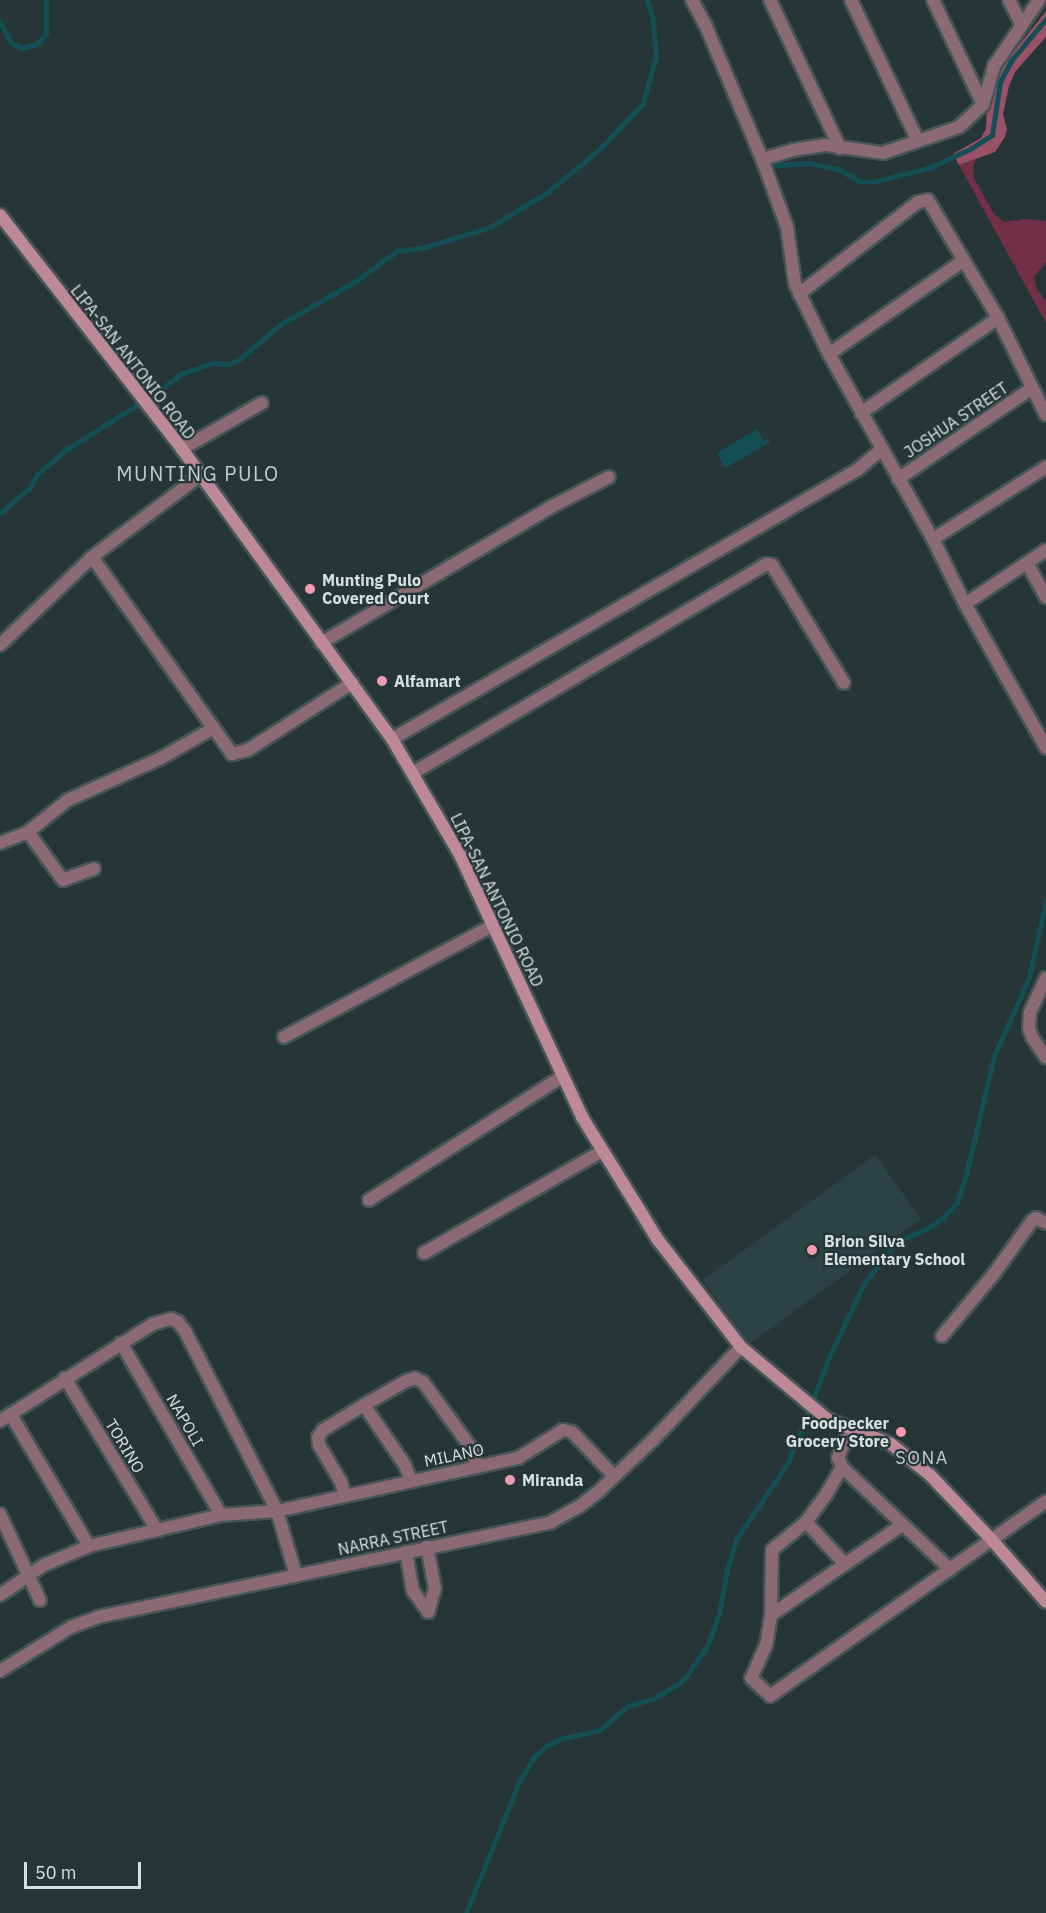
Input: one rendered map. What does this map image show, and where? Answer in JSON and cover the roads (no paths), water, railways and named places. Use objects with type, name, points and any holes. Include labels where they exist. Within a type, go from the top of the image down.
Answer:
[{"type":"main road","name":"LIPA-SAN ANTONIO ROAD","points":[[0,215],[121,374],[182,449],[199,476],[392,739],[460,855],[563,1076],[602,1151],[658,1240],[741,1347],[827,1419],[891,1444],[930,1474],[1046,1602]]},
{"type":"street","points":[[692,0],[705,24],[762,159],[787,227],[795,284],[799,294],[861,413],[933,539],[964,604],[1046,748]]},
{"type":"street","points":[[770,0],[840,148]]},
{"type":"street","points":[[851,0],[918,141]]},
{"type":"street","points":[[933,0],[983,105]]},
{"type":"street","points":[[1009,0],[1020,24]]},
{"type":"street","points":[[762,159],[816,146],[883,153],[959,127],[983,105],[994,66],[1038,0]]},
{"type":"street","points":[[799,294],[925,200],[934,209],[998,318],[1046,415]]},
{"type":"street","points":[[829,354],[963,261]]},
{"type":"street","points":[[861,413],[998,318]]},
{"type":"street","name":"JOSHUA STREET","points":[[898,479],[1032,388]]},
{"type":"street","points":[[182,449],[262,403]]},
{"type":"street","points":[[392,739],[857,470],[882,449]]},
{"type":"street","points":[[933,539],[1046,467]]},
{"type":"street","points":[[0,645],[92,557],[199,476]]},
{"type":"street","points":[[321,643],[551,507],[609,477]]},
{"type":"street","points":[[964,604],[1046,550]]},
{"type":"street","points":[[92,557],[232,754],[248,750],[352,683]]},
{"type":"street","points":[[1028,563],[1046,597]]},
{"type":"street","points":[[413,773],[766,564],[772,565],[844,683]]},
{"type":"street","points":[[0,843],[28,832],[68,800],[162,758],[213,729]]},
{"type":"street","points":[[28,832],[63,880],[94,869]]},
{"type":"street","points":[[284,1037],[492,926]]},
{"type":"street","points":[[1046,978],[1030,1013],[1029,1028],[1032,1037],[1046,1058]]},
{"type":"street","points":[[369,1200],[563,1076]]},
{"type":"street","points":[[424,1253],[602,1151]]},
{"type":"street","points":[[942,1336],[993,1275],[1032,1221],[1036,1218],[1046,1223]]},
{"type":"street","points":[[89,1546],[6,1418],[121,1343],[162,1320],[171,1318],[178,1322],[185,1331],[277,1511],[296,1575]]},
{"type":"street","name":"NAPOLI","points":[[121,1343],[221,1515]]},
{"type":"street","name":"NARRA STREET","points":[[0,1671],[82,1622],[550,1522],[580,1506],[614,1476],[653,1440],[741,1347]]},
{"type":"street","name":"TORINO","points":[[65,1378],[157,1530]]},
{"type":"street","points":[[345,1496],[341,1482],[319,1445],[318,1437],[323,1430],[364,1405],[415,1378],[423,1382],[472,1449],[477,1467]]},
{"type":"street","points":[[364,1405],[405,1465],[411,1481]]},
{"type":"street","points":[[850,1428],[838,1458],[842,1467],[950,1569]]},
{"type":"street","name":"MILANO","points":[[0,1595],[44,1565],[89,1546],[221,1515],[277,1511],[518,1458],[567,1429],[614,1476]]},
{"type":"street","points":[[842,1467],[806,1522],[772,1550],[771,1615],[766,1645],[751,1678],[770,1696],[1046,1501]]},
{"type":"street","points":[[1,1517],[27,1577],[40,1600]]},
{"type":"street","points":[[806,1522],[844,1563]]},
{"type":"street","points":[[771,1615],[902,1525]]},
{"type":"street","points":[[406,1552],[413,1591],[429,1612],[429,1601],[435,1588],[427,1548]]},
{"type":"water","points":[[757,429],[764,441],[768,438],[770,442],[725,468],[717,453]]},
{"type":"waterway","points":[[0,22],[11,42],[22,48],[37,44],[46,34],[46,0]]},
{"type":"waterway","points":[[0,513],[29,489],[37,475],[63,452],[156,393],[181,374],[213,363],[229,364],[240,359],[281,324],[356,281],[397,251],[422,248],[491,227],[548,192],[602,147],[643,103],[656,57],[653,19],[647,0]]},
{"type":"waterway","points":[[766,166],[809,163],[838,169],[861,182],[872,182],[929,168],[972,148],[992,135],[1000,82],[1011,61],[1046,19]]},
{"type":"waterway","points":[[466,1913],[518,1784],[534,1757],[548,1745],[560,1739],[600,1730],[628,1706],[653,1699],[675,1686],[685,1678],[707,1647],[719,1614],[727,1570],[737,1538],[788,1463],[830,1355],[865,1282],[898,1241],[928,1228],[943,1218],[957,1203],[965,1179],[994,1056],[1029,978],[1046,901]]},
{"type":"place","name":"Munting Pulo Covered Court","points":[[310,589]]},
{"type":"place","name":"Alfamart","points":[[382,681]]},
{"type":"place","name":"Brion Silva Elementary School","points":[[812,1250]]},
{"type":"place","name":"Foodpecker Grocery Store","points":[[901,1432]]},
{"type":"place","name":"Miranda","points":[[510,1480]]},
{"type":"district","name":"MUNTING PULO","points":[[198,473]]},
{"type":"district","name":"SONA","points":[[922,1458]]}]
